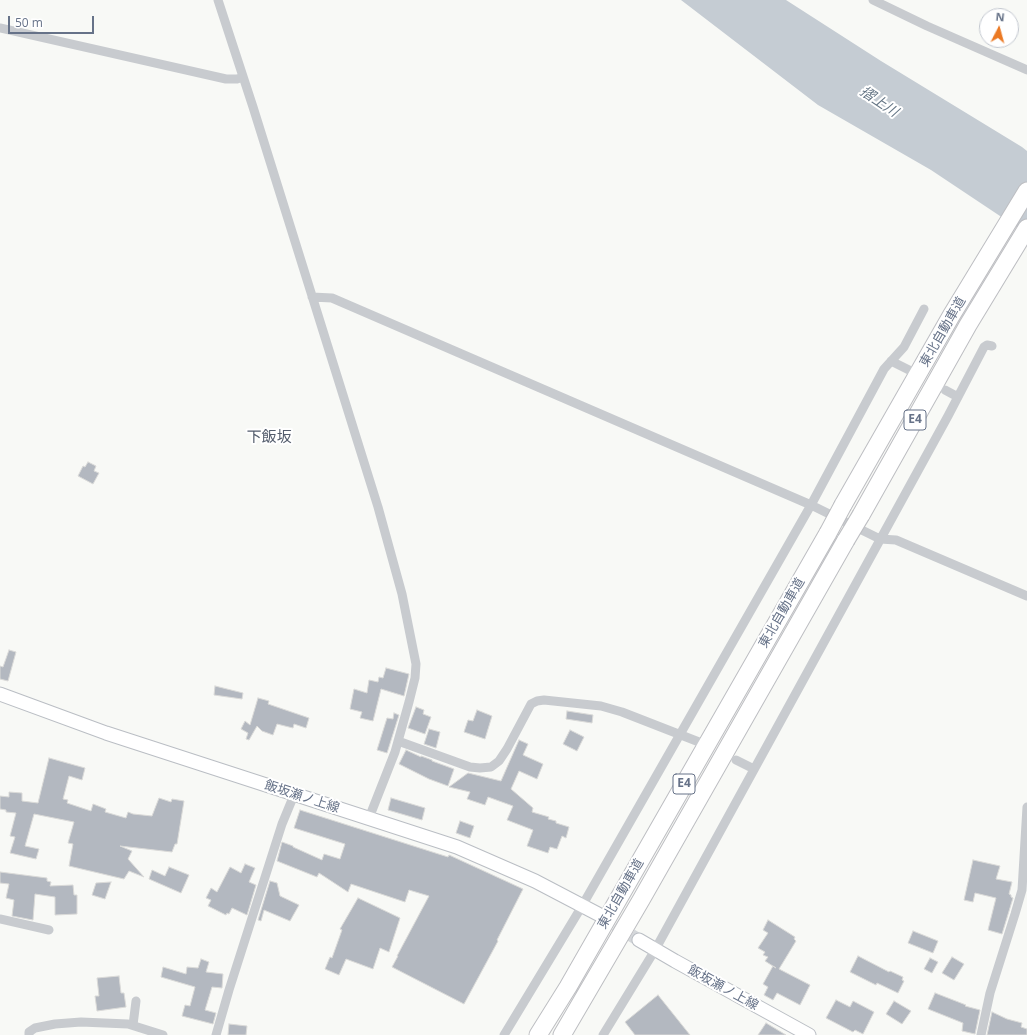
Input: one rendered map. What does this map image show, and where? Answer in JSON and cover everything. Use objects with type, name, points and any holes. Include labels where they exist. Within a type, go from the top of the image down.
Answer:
[{"type":"highway","name":"東北自動車道","points":[[538,1035],[568,987],[951,316],[1027,191]]},
{"type":"highway","name":"東北自動車道","points":[[562,1035],[653,880],[968,325],[1027,228]]},
{"type":"main road","name":"飯坂瀬ノ上線","points":[[0,694],[106,733],[458,847],[486,858],[535,881],[598,914]]},
{"type":"main road","name":"飯坂瀬ノ上線","points":[[639,940],[809,1035]]},
{"type":"street","points":[[218,0],[380,513],[402,594],[416,664],[415,678],[398,741],[369,818]]},
{"type":"street","points":[[873,0],[927,26],[1027,70]]},
{"type":"street","points":[[0,28],[226,79],[237,79],[243,77]]},
{"type":"street","points":[[312,297],[332,298],[811,505],[880,539],[896,540],[1027,596]]},
{"type":"street","points":[[504,1035],[582,906],[811,505],[884,369],[904,347],[924,309]]},
{"type":"street","points":[[603,1035],[655,950],[984,347],[986,345],[992,346]]},
{"type":"street","points":[[891,361],[909,370]]},
{"type":"street","points":[[945,390],[958,397]]},
{"type":"street","points":[[398,741],[470,767],[491,767],[499,761],[508,749],[531,704],[544,700],[601,706],[622,712],[699,742]]},
{"type":"street","points":[[736,760],[754,769]]},
{"type":"street","points":[[216,1035],[279,831],[294,795]]},
{"type":"street","points":[[981,1035],[990,993],[1022,890],[1027,807]]},
{"type":"street","points":[[0,919],[49,930]]},
{"type":"street","points":[[133,1026],[136,1001]]},
{"type":"street","points":[[29,1035],[29,1032],[35,1028],[55,1024],[80,1022],[113,1023],[133,1026],[163,1035]]},
{"type":"water","name":"摺上川","points":[[681,0],[786,0],[881,61],[1022,147],[1027,151],[1027,234],[931,170],[818,105]]},
{"type":"building","points":[[88,462],[96,466],[94,471],[99,473],[93,484],[78,476],[83,466],[85,467]]},
{"type":"building","points":[[9,650],[16,652],[8,681],[0,679],[0,666],[3,667]]},
{"type":"building","points":[[386,668],[409,674],[404,696],[381,689],[373,721],[360,718],[362,712],[350,709],[354,689],[367,693],[369,680],[378,682],[379,677],[383,678]]},
{"type":"building","points":[[215,686],[243,693],[242,699],[214,695]]},
{"type":"building","points":[[258,698],[269,701],[268,704],[309,718],[306,728],[294,724],[293,728],[277,724],[273,735],[262,731],[257,726],[249,740],[246,739],[248,733],[241,729],[245,721],[250,725]]},
{"type":"building","points":[[416,707],[424,710],[423,714],[431,717],[425,734],[408,728]]},
{"type":"building","points":[[477,710],[492,716],[485,739],[464,732],[468,720],[473,721]]},
{"type":"building","points":[[567,711],[593,715],[592,723],[566,719]]},
{"type":"building","points":[[394,713],[399,715],[387,753],[377,750],[387,718],[393,719]]},
{"type":"building","points":[[429,729],[440,732],[436,748],[424,744]]},
{"type":"building","points":[[570,730],[584,737],[577,751],[563,744]]},
{"type":"building","points":[[519,740],[528,744],[523,755],[543,764],[537,779],[519,771],[511,789],[533,808],[532,812],[549,817],[548,819],[556,821],[556,823],[569,827],[566,838],[562,836],[557,849],[550,847],[548,853],[527,846],[533,830],[507,820],[513,806],[488,797],[485,805],[467,799],[470,792],[449,787],[468,773],[501,781]]},
{"type":"building","points":[[406,750],[454,769],[448,786],[429,779],[399,764]]},
{"type":"building","points":[[49,758],[85,768],[82,780],[69,776],[63,799],[68,800],[67,803],[91,811],[93,804],[106,809],[105,812],[126,818],[128,812],[152,816],[159,798],[171,802],[172,799],[184,801],[177,844],[175,844],[172,852],[120,846],[132,851],[128,859],[144,877],[129,871],[124,879],[69,866],[73,844],[68,843],[74,822],[34,814],[25,846],[39,849],[36,859],[10,853],[15,837],[10,836],[16,813],[6,812],[6,810],[0,809],[0,796],[9,797],[9,792],[22,793],[22,801],[38,803]]},
{"type":"building","points":[[391,798],[425,808],[422,820],[388,810]]},
{"type":"building","points":[[300,810],[448,857],[449,855],[523,889],[497,940],[498,941],[464,1004],[392,967],[429,896],[409,890],[405,902],[351,884],[348,892],[319,873],[317,877],[277,861],[282,842],[322,860],[324,854],[340,859],[345,844],[294,828]]},
{"type":"building","points":[[460,821],[474,826],[470,838],[456,833]]},
{"type":"building","points":[[973,860],[1000,866],[996,879],[1012,882],[1009,894],[1013,898],[1002,934],[988,930],[996,898],[975,893],[973,902],[964,900]]},
{"type":"building","points":[[245,864],[255,868],[249,882],[256,885],[247,915],[232,908],[229,914],[227,913],[226,915],[208,906],[211,900],[206,898],[211,888],[217,892],[230,867],[241,873]]},
{"type":"building","points":[[169,867],[189,875],[181,893],[149,879],[152,870],[165,876]]},
{"type":"building","points":[[0,872],[47,878],[47,881],[51,882],[50,886],[73,885],[74,895],[77,895],[77,914],[55,915],[55,897],[35,894],[33,920],[12,916],[14,900],[6,898],[9,884],[0,883]]},
{"type":"building","points":[[270,881],[277,883],[280,896],[299,905],[290,921],[264,910],[261,921],[258,920]]},
{"type":"building","points":[[111,882],[105,899],[92,895],[96,883]]},
{"type":"building","points":[[358,898],[400,918],[389,952],[380,948],[373,969],[346,959],[339,975],[325,969],[330,957],[332,958],[342,930],[340,929]]},
{"type":"building","points":[[768,920],[795,937],[794,939],[796,941],[779,969],[810,985],[800,1005],[777,993],[773,1000],[764,995],[768,987],[763,984],[773,966],[765,961],[768,957],[763,955],[765,952],[758,948],[768,933],[763,930]]},
{"type":"building","points":[[913,931],[938,941],[933,953],[908,943]]},
{"type":"building","points":[[858,956],[889,972],[890,971],[903,977],[902,980],[904,981],[898,993],[877,983],[876,985],[850,972]]},
{"type":"building","points":[[952,957],[964,964],[954,980],[942,973]]},
{"type":"building","points":[[930,958],[938,962],[932,973],[924,969]]},
{"type":"building","points":[[201,959],[209,962],[206,972],[223,974],[222,988],[212,987],[205,1010],[216,1013],[213,1024],[182,1016],[185,1005],[190,1006],[195,987],[161,977],[163,967],[186,974],[187,967],[198,968]]},
{"type":"building","points":[[119,976],[121,993],[124,993],[126,1007],[97,1011],[95,996],[99,996],[97,978]]},
{"type":"building","points":[[935,993],[966,1005],[965,1006],[980,1010],[975,1034],[962,1031],[963,1023],[928,1009]]},
{"type":"building","points":[[658,995],[690,1035],[635,1035],[625,1022]]},
{"type":"building","points":[[836,1000],[850,1007],[853,1001],[874,1012],[863,1034],[855,1030],[853,1032],[826,1018]]},
{"type":"building","points":[[894,1001],[911,1011],[902,1024],[886,1014]]},
{"type":"building","points":[[992,1012],[1007,1019],[1022,1023],[1021,1027],[1027,1029],[1027,1035],[987,1035]]},
{"type":"building","points":[[766,1023],[786,1035],[758,1035]]},
{"type":"building","points":[[229,1024],[247,1026],[246,1035],[228,1035]]},
{"type":"tunnel","points":[[599,915],[639,940]]},
{"type":"district","name":"下飯坂","points":[[269,438]]}]
